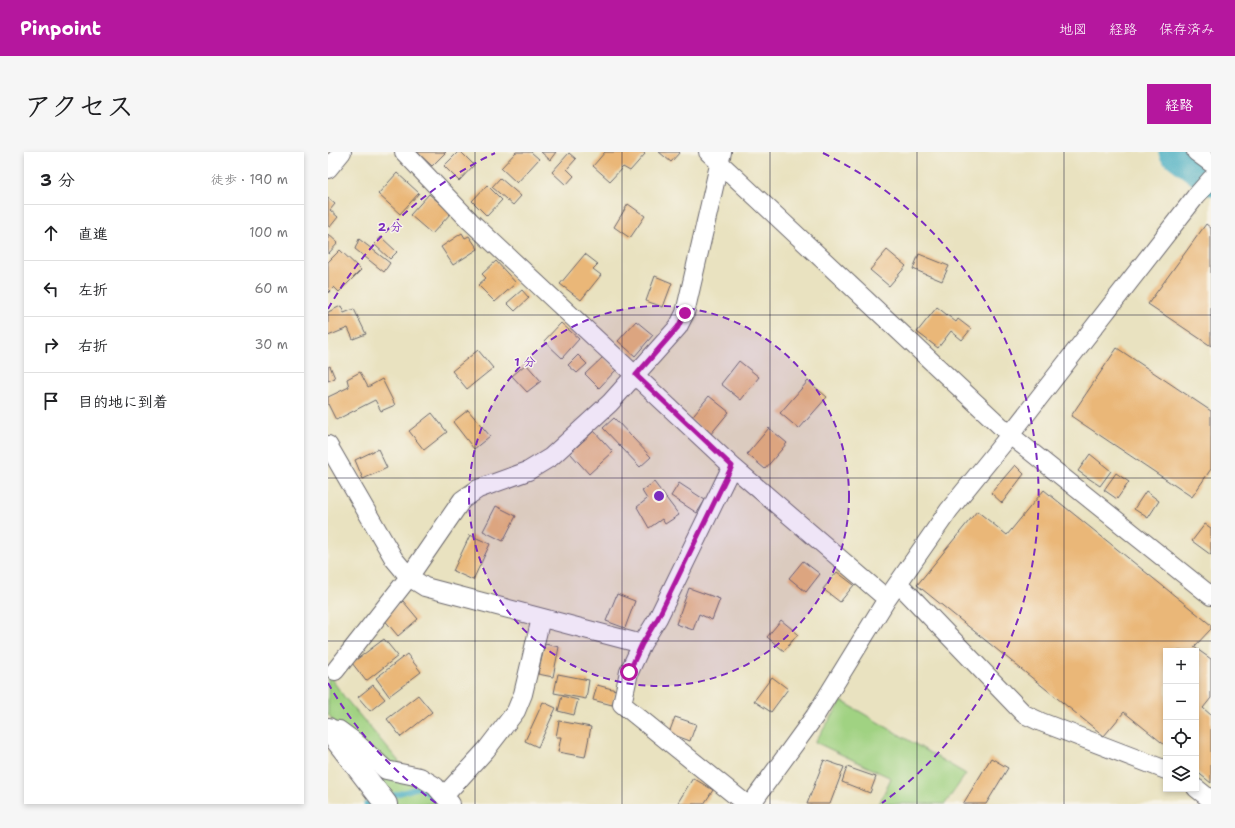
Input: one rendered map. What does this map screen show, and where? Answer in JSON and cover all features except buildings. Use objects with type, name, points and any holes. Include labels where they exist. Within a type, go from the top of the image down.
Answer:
[{"type":"main road","points":[[328,729],[381,797]]},
{"type":"street","points":[[328,169],[342,152]]},
{"type":"street","points":[[404,152],[470,221],[732,466],[887,599]]},
{"type":"street","points":[[1196,152],[1211,163]]},
{"type":"street","points":[[335,671],[409,577],[462,500],[478,490],[528,471],[551,457],[610,403],[678,327],[685,313],[716,156]]},
{"type":"street","points":[[716,156],[1010,435],[1211,596]]},
{"type":"street","points":[[751,804],[816,716],[887,599],[949,510],[1010,435],[1196,196],[1211,179]]},
{"type":"street","points":[[330,451],[394,559],[409,577],[425,587],[642,644]]},
{"type":"street","points":[[732,466],[658,618],[642,644],[629,672],[622,704],[746,804]]},
{"type":"street","points":[[898,583],[1024,714],[1041,722],[1163,769]]},
{"type":"street","points":[[328,729],[339,730],[354,741],[386,770],[420,777],[435,786],[448,800],[516,711],[523,694],[541,618]]},
{"type":"street","points":[[1199,790],[1211,800]]},
{"type":"green space","points":[[328,674],[345,698],[435,804],[396,804],[328,714]]},
{"type":"green space","points":[[842,701],[966,774],[945,804],[879,804],[891,778],[815,742]]},
{"type":"waterway","points":[[1173,152],[1211,181]]},
{"type":"waterway","points":[[388,797],[420,787],[436,800]]},
{"type":"waterway","points":[[366,804],[376,801]]},
{"type":"route","points":[[629,672],[642,644],[658,618],[732,466],[636,375],[678,327],[685,313]]}]
